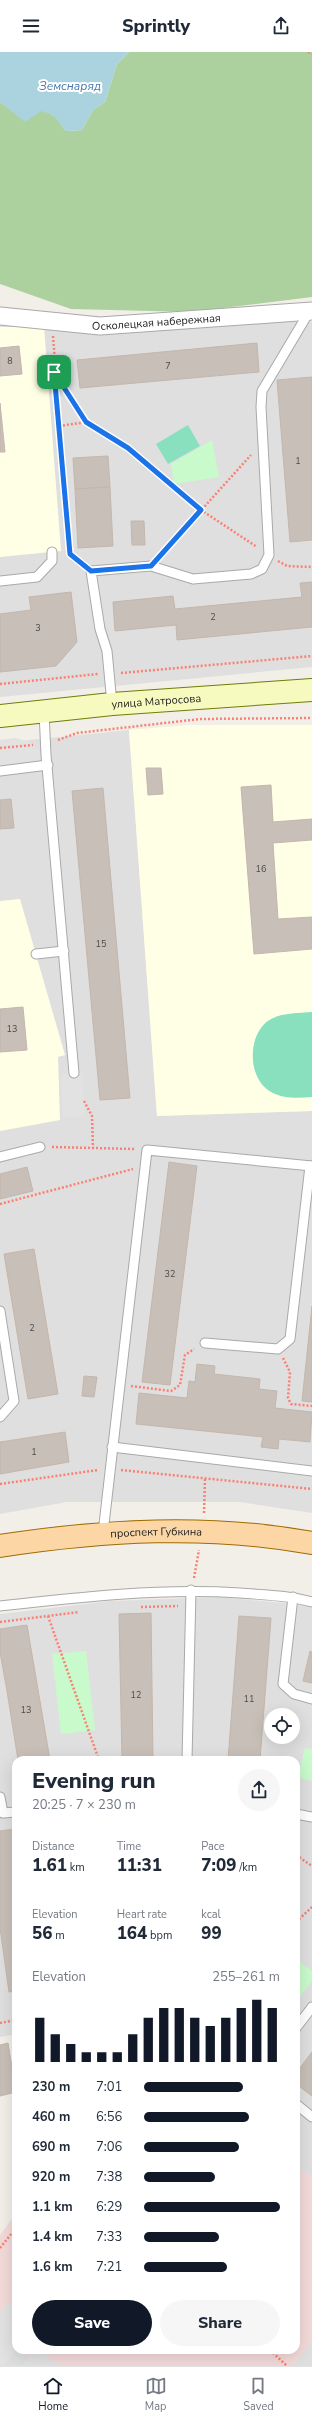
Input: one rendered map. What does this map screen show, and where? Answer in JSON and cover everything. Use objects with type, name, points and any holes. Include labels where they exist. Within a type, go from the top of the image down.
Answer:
[{"type":"main road","name":"улица Матросова","points":[[0,716],[112,704],[312,690]]},
{"type":"main road","name":"проспект Губкина","points":[[0,1546],[103,1533],[203,1530],[270,1536],[312,1543]]},
{"type":"street","name":"Осколецкая набережная","points":[[0,316],[100,326],[310,311]]},
{"type":"lane","points":[[112,704],[108,651],[100,629],[91,571],[151,566],[193,579],[251,574],[262,569],[269,556],[261,407],[262,391],[310,311]]},
{"type":"lane","points":[[0,581],[37,577],[52,561],[52,552]]},
{"type":"lane","points":[[44,712],[74,1073]]},
{"type":"lane","points":[[0,771],[48,765]]},
{"type":"lane","points":[[36,954],[64,951]]},
{"type":"lane","points":[[0,1157],[40,1147]]},
{"type":"lane","points":[[103,1533],[109,1469],[147,1150],[311,1166],[290,1339],[278,1349],[205,1343]]},
{"type":"lane","points":[[0,1311],[14,1400],[0,1416]]},
{"type":"lane","points":[[112,1447],[312,1471]]},
{"type":"lane","points":[[187,1756],[192,1606],[191,1590]]},
{"type":"lane","points":[[0,1606],[108,1594],[191,1590],[293,1597],[312,1602]]},
{"type":"lane","points":[[293,1597],[283,1684],[294,1694],[312,1699]]},
{"type":"lane","points":[[0,1797],[3,1813],[12,1812]]},
{"type":"lane","points":[[300,1815],[312,1817]]},
{"type":"lane","points":[[300,2023],[312,2007]]},
{"type":"lane","points":[[300,2107],[312,2117]]},
{"type":"path","points":[[308,52],[312,54]]},
{"type":"path","points":[[52,322],[54,372],[70,554],[91,571]]},
{"type":"path","points":[[54,372],[86,422],[128,448],[201,510]]},
{"type":"path","points":[[59,426],[86,422]]},
{"type":"path","points":[[151,566],[263,442]]},
{"type":"path","points":[[0,684],[312,656]]},
{"type":"path","points":[[0,748],[46,744],[77,733],[200,719],[312,718]]},
{"type":"path","points":[[84,1101],[92,1116],[93,1148]]},
{"type":"path","points":[[40,1147],[147,1150]]},
{"type":"path","points":[[0,1204],[146,1166]]},
{"type":"path","points":[[119,1384],[171,1391],[180,1385],[185,1355],[205,1343]]},
{"type":"path","points":[[278,1349],[290,1372],[288,1398],[291,1404],[312,1406]]},
{"type":"path","points":[[0,1484],[89,1470],[109,1469],[312,1489]]},
{"type":"path","points":[[140,1607],[192,1606]]},
{"type":"path","points":[[0,1622],[87,1611]]},
{"type":"path","points":[[48,1616],[98,1756]]},
{"type":"path","points":[[300,1858],[312,1866]]},
{"type":"path","points":[[300,1918],[312,1907]]},
{"type":"path","points":[[0,2023],[12,2021]]},
{"type":"path","points":[[0,2248],[12,2233]]},
{"type":"path","points":[[274,2354],[287,2366]]},
{"type":"shaded area","points":[[175,320],[312,322],[312,667],[0,697],[0,324]]},
{"type":"shaded area","points":[[0,327],[44,327],[61,551],[0,557]]},
{"type":"shaded area","points":[[190,725],[312,725],[312,1111],[157,1116],[129,730]]},
{"type":"shaded area","points":[[129,730],[157,1116],[312,1111],[312,1513],[240,1502],[67,1502],[0,1514],[0,743]]},
{"type":"shaded area","points":[[15,738],[29,742],[40,751],[41,761],[0,765],[0,740]]},
{"type":"shaded area","points":[[20,899],[65,1055],[58,1057],[60,1120],[0,1131],[0,901]]},
{"type":"shaded area","points":[[82,1073],[85,1116],[63,1118],[61,1074]]},
{"type":"shaded area","points":[[219,1597],[304,1605],[312,1608],[312,2177],[300,2169],[300,1756],[12,1756],[12,2035],[0,2037],[0,1614],[110,1601]]},
{"type":"shaded area","points":[[300,2169],[312,2177],[312,2340],[293,2366],[41,2366],[25,2354],[300,2354]]},
{"type":"shaded area","points":[[12,2218],[12,2344],[0,2336],[0,2235]]},
{"type":"shaded area","points":[[7,2303],[12,2307],[13,2354],[3,2366],[0,2366],[0,2311]]},
{"type":"shaded area","points":[[0,2336],[12,2344],[12,2354],[25,2354],[41,2366],[0,2366]]},
{"type":"shaded area","points":[[312,2340],[312,2366],[293,2366]]},
{"type":"shaded area","points":[[31,2354],[44,2354],[60,2366],[22,2366]]},
{"type":"green space","points":[[129,52],[312,52],[312,297],[191,312],[71,309],[0,284],[0,102],[15,110],[48,112],[56,118],[66,131],[82,130],[93,110],[105,102],[117,64]]},
{"type":"green space","points":[[188,425],[200,446],[168,464],[156,444]]},
{"type":"green space","points":[[212,440],[219,477],[174,484],[171,464]]},
{"type":"green space","points":[[312,1012],[312,1097],[287,1097],[273,1093],[264,1087],[258,1078],[254,1067],[254,1044],[258,1033],[264,1024],[277,1016]]},
{"type":"green space","points":[[86,1651],[95,1730],[61,1734],[52,1654]]},
{"type":"green space","points":[[305,1748],[312,1749],[312,1781],[300,1778],[300,1769]]},
{"type":"green space","points":[[300,1962],[312,1971],[312,1981],[300,1996]]},
{"type":"water","name":"Земснаряд","points":[[0,52],[129,52],[117,64],[105,102],[93,110],[82,130],[66,131],[53,115],[41,111],[25,122],[0,102]]},
{"type":"building","points":[[257,343],[259,372],[80,388],[77,360]]},
{"type":"building","points":[[19,346],[22,374],[0,376],[0,348]]},
{"type":"building","points":[[312,377],[312,540],[290,542],[277,380]]},
{"type":"building","points":[[0,403],[5,452],[0,452]]},
{"type":"building","points":[[108,456],[110,487],[75,489],[73,458]]},
{"type":"building","points":[[110,487],[113,546],[78,548],[75,489]]},
{"type":"building","points":[[131,521],[144,521],[145,545],[132,545]]},
{"type":"building","points":[[312,582],[312,627],[177,640],[176,625],[115,631],[113,602],[173,596],[175,609],[302,597],[300,583]]},
{"type":"building","points":[[71,592],[77,642],[56,666],[0,672],[0,614],[31,610],[29,597]]},
{"type":"building","points":[[146,768],[161,768],[163,794],[148,795]]},
{"type":"building","points":[[271,785],[273,822],[312,819],[312,840],[273,843],[278,919],[312,917],[312,949],[254,954],[241,787]]},
{"type":"building","points":[[103,788],[130,1098],[100,1100],[72,791]]},
{"type":"building","points":[[11,799],[14,828],[0,829],[0,800]]},
{"type":"building","points":[[23,1007],[27,1050],[0,1052],[0,1009]]},
{"type":"building","points":[[169,1162],[197,1166],[170,1385],[142,1382]]},
{"type":"building","points":[[27,1167],[33,1191],[0,1199],[0,1174]]},
{"type":"building","points":[[34,1249],[58,1394],[28,1399],[4,1254]]},
{"type":"building","points":[[312,1306],[312,1402],[302,1401]]},
{"type":"building","points":[[197,1364],[215,1366],[214,1374],[260,1379],[259,1389],[277,1391],[275,1408],[312,1412],[310,1442],[279,1439],[278,1449],[261,1447],[263,1437],[136,1424],[139,1393],[187,1398],[189,1381],[195,1382]]},
{"type":"building","points":[[84,1376],[97,1377],[94,1397],[82,1396]]},
{"type":"building","points":[[65,1432],[69,1462],[0,1474],[0,1442]]},
{"type":"building","points":[[151,1613],[153,1756],[122,1756],[119,1614]]},
{"type":"building","points":[[239,1616],[271,1618],[260,1756],[228,1756]]},
{"type":"building","points":[[27,1625],[49,1756],[17,1756],[0,1652],[0,1629]]},
{"type":"building","points":[[310,1651],[312,1652],[312,1683],[303,1681]]},
{"type":"building","points":[[12,1830],[12,1992],[9,1992],[0,1928],[0,1831]]},
{"type":"building","points":[[8,2043],[12,2068],[12,2093],[0,2096],[0,2045]]},
{"type":"building","points":[[312,2052],[312,2096],[300,2087],[300,2068]]},
{"type":"route","points":[[54,372],[86,422],[128,448],[201,510],[151,566],[91,571],[70,554],[54,372]]}]
